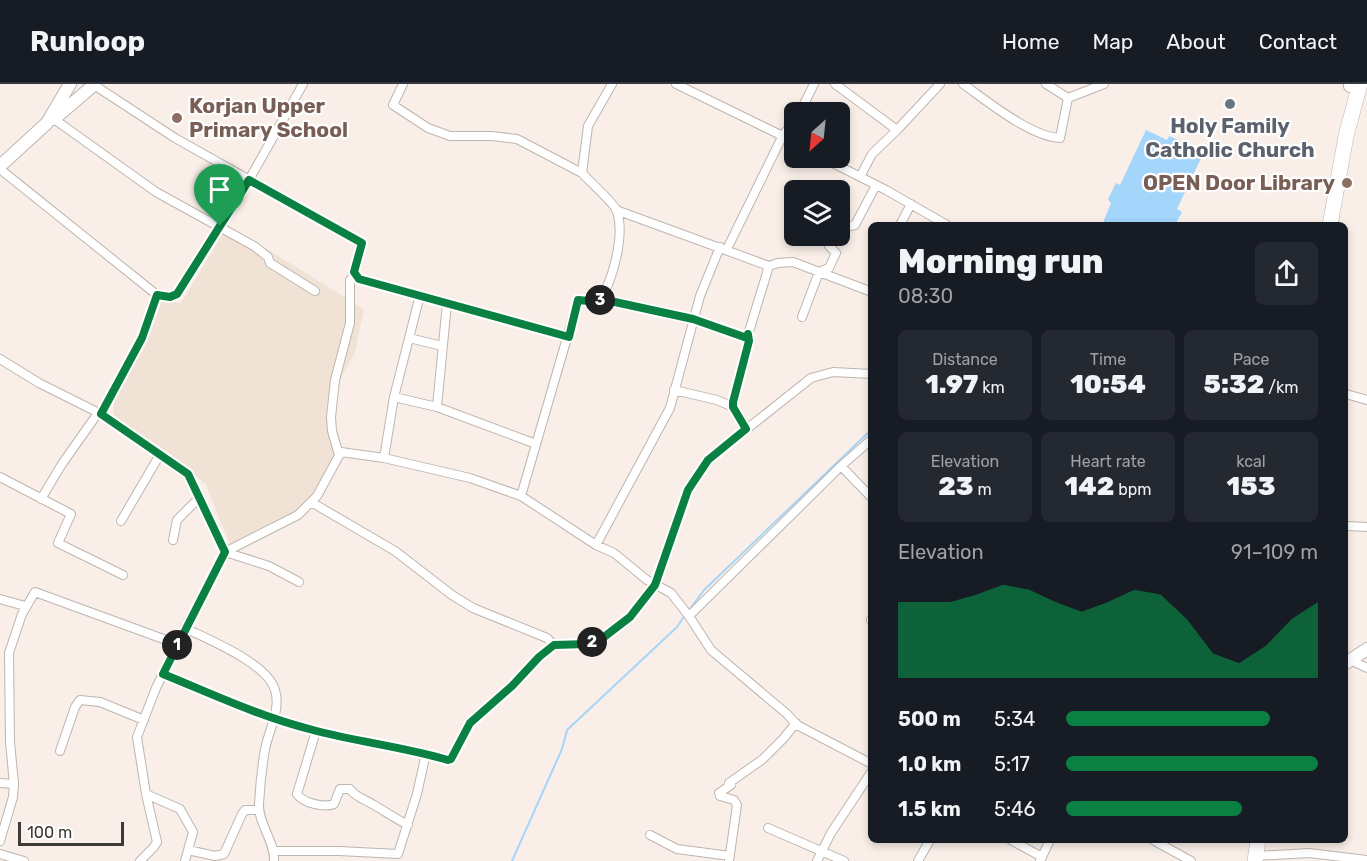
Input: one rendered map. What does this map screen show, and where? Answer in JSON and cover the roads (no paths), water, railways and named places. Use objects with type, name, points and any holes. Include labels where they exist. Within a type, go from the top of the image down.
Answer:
[{"type":"highway","points":[[1322,222],[1331,168],[1353,84]]},
{"type":"highway","points":[[1331,222],[1353,84]]},
{"type":"highway","points":[[1255,859],[1258,843]]},
{"type":"main road","points":[[50,121],[70,84]]},
{"type":"main road","points":[[0,167],[94,84]]},
{"type":"main road","points":[[1348,662],[1367,649]]},
{"type":"street","points":[[94,84],[175,138],[362,243],[354,272],[359,279],[569,337]]},
{"type":"street","points":[[0,167],[157,295],[170,297],[177,294],[249,180],[303,84]]},
{"type":"street","points":[[403,84],[393,105],[428,128],[450,136],[492,136],[516,139],[582,173],[616,210],[769,266],[793,262],[868,287]]},
{"type":"street","points":[[582,173],[588,126],[612,84]]},
{"type":"street","points":[[596,545],[670,408],[700,296],[783,135],[676,84]]},
{"type":"street","points":[[805,102],[814,84]]},
{"type":"street","points":[[835,84],[897,130]]},
{"type":"street","points":[[860,177],[873,154],[940,84]]},
{"type":"street","points":[[963,84],[1012,118],[1052,138],[1060,138],[1068,98]]},
{"type":"street","points":[[1046,84],[1068,98]]},
{"type":"street","points":[[1068,98],[1104,84]]},
{"type":"street","points":[[50,121],[156,192],[254,246],[268,257],[270,263],[315,291]]},
{"type":"street","points":[[842,168],[942,222]]},
{"type":"street","points":[[850,226],[855,225],[876,185]]},
{"type":"street","points":[[902,222],[911,204]]},
{"type":"street","points":[[521,496],[578,300],[599,302],[613,270],[619,233],[616,210]]},
{"type":"street","points":[[802,317],[819,272],[829,268],[836,253],[829,246]]},
{"type":"street","points":[[601,299],[693,319],[747,338],[769,266]]},
{"type":"street","points":[[339,455],[332,431],[331,417],[335,380],[350,323],[350,280],[355,278]]},
{"type":"street","points":[[41,499],[62,464],[100,413],[142,338],[157,295]]},
{"type":"street","points":[[384,458],[394,397],[420,295]]},
{"type":"street","points":[[437,407],[447,303]]},
{"type":"street","points":[[746,429],[733,407],[733,402],[749,341],[748,334]]},
{"type":"street","points":[[409,338],[442,346]]},
{"type":"street","points":[[0,359],[39,383],[100,413],[188,474],[225,552],[269,566],[299,582]]},
{"type":"street","points":[[163,674],[274,719],[316,731],[451,759],[470,723],[554,645],[587,644],[604,637],[630,617],[655,585],[688,490],[708,460],[811,378],[833,372],[868,374]]},
{"type":"street","points":[[674,390],[717,400],[733,407]]},
{"type":"street","points":[[1348,395],[1367,400]]},
{"type":"street","points":[[394,397],[437,407],[536,444]]},
{"type":"street","points":[[689,616],[841,466],[868,442]]},
{"type":"street","points":[[140,861],[157,842],[146,794],[137,736],[177,644],[225,552],[298,515],[317,496],[341,452],[384,458],[470,478],[521,496],[596,545],[614,553],[655,585],[671,594],[689,616],[711,650],[796,723],[868,762]]},
{"type":"street","points":[[122,521],[159,456]]},
{"type":"street","points":[[841,466],[868,494]]},
{"type":"street","points":[[0,477],[71,514],[58,543],[123,575]]},
{"type":"street","points":[[173,540],[177,520],[199,498]]},
{"type":"street","points":[[311,502],[395,551],[452,595],[473,608],[547,638],[554,645]]},
{"type":"street","points":[[1348,526],[1367,527]]},
{"type":"street","points":[[0,842],[13,797],[14,784],[9,742],[9,653],[25,606],[35,592],[177,644]]},
{"type":"street","points":[[0,599],[25,606]]},
{"type":"street","points":[[185,628],[247,661],[265,674],[275,690],[276,706],[260,781],[259,810],[274,856],[339,851],[398,857],[417,794],[426,753]]},
{"type":"street","points":[[1348,662],[1367,668]]},
{"type":"street","points":[[60,751],[75,707],[80,700],[100,702],[144,720]]},
{"type":"street","points":[[650,835],[677,849],[730,858],[737,804],[734,800],[718,795],[731,785],[729,783],[769,753],[796,723]]},
{"type":"street","points":[[316,731],[297,794],[299,798],[331,806],[340,789],[350,789],[355,796],[408,825]]},
{"type":"street","points":[[817,861],[820,850],[868,777]]},
{"type":"street","points":[[0,783],[14,784]]},
{"type":"street","points":[[146,794],[180,809],[193,832],[186,861]]},
{"type":"street","points":[[188,850],[215,856],[224,854],[245,810],[259,810]]},
{"type":"street","points":[[768,828],[844,861]]},
{"type":"street","points":[[918,861],[928,843]]},
{"type":"street","points":[[1016,843],[1041,859],[1049,843]]},
{"type":"street","points":[[1159,843],[1191,861]]},
{"type":"street","points":[[1255,859],[1309,853],[1367,860]]},
{"type":"street","points":[[0,854],[24,861]]},
{"type":"water","points":[[1146,130],[1167,140],[1169,136],[1181,141],[1179,145],[1202,156],[1177,209],[1182,212],[1177,222],[1103,222],[1111,203],[1108,199],[1116,183],[1120,185]]},
{"type":"waterway","points":[[690,609],[704,590],[868,433]]},
{"type":"waterway","points":[[512,861],[562,749],[567,730],[677,627],[683,618]]},
{"type":"place","name":"Holy Family Catholic Church","points":[[1230,104]]},
{"type":"place","name":"Korjan Upper Primary School","points":[[177,118]]},
{"type":"place","name":"OPEN Door Library","points":[[1347,183]]}]
